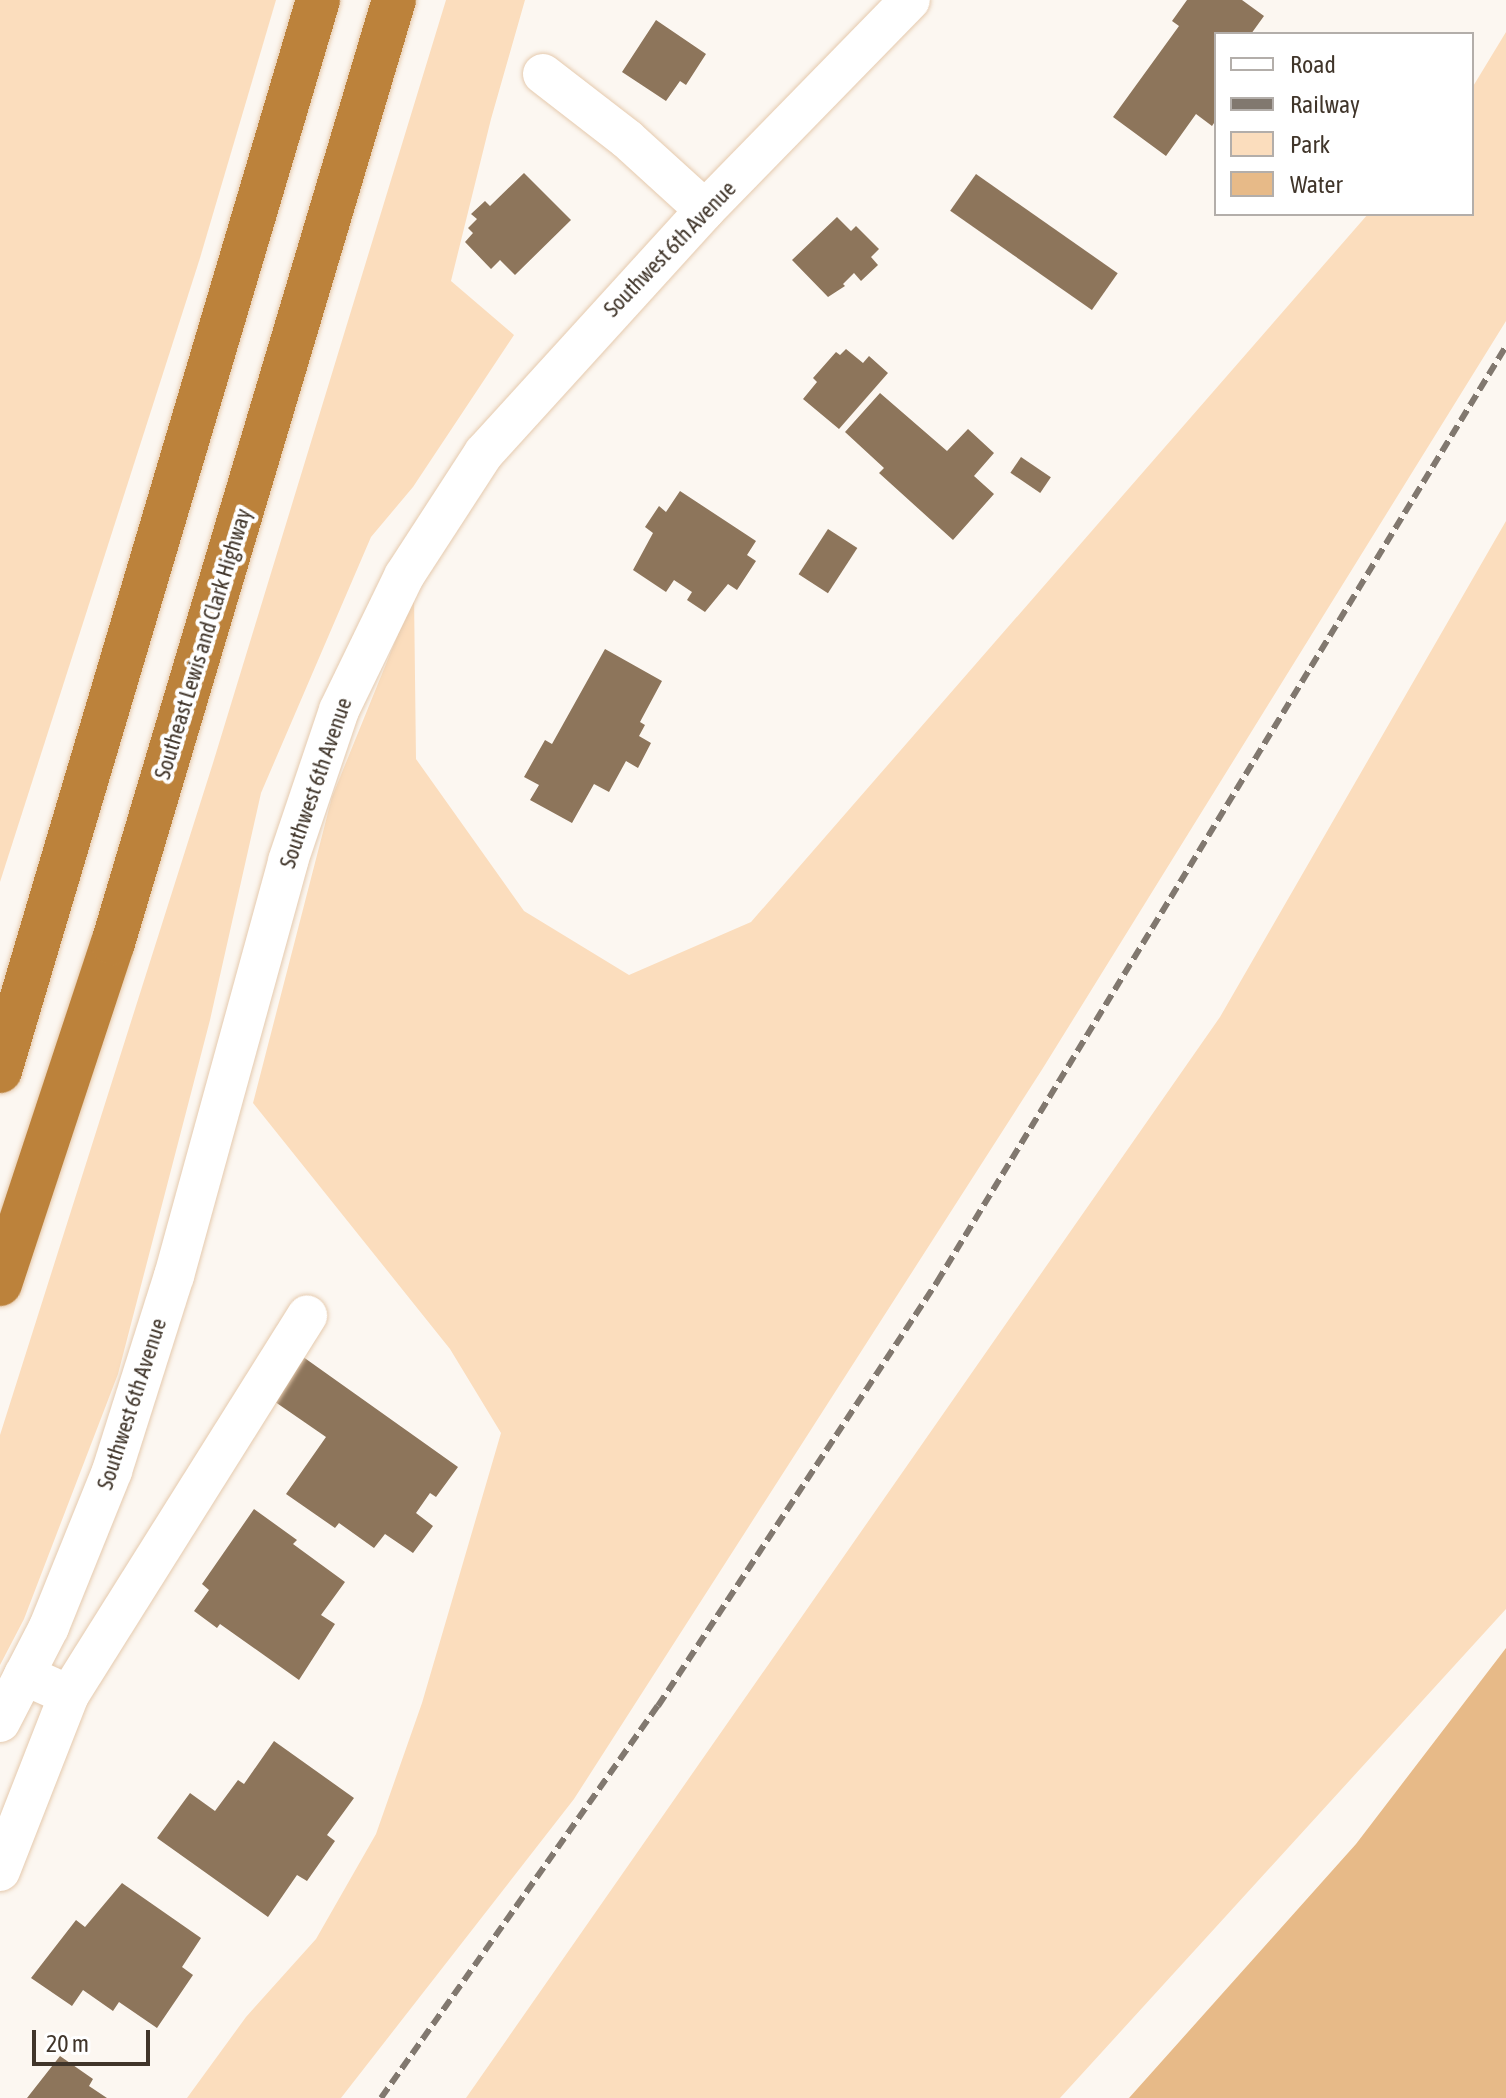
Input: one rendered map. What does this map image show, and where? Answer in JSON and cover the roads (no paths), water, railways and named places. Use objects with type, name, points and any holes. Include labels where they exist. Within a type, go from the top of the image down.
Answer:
[{"type":"highway","points":[[0,1071],[318,0]]},
{"type":"highway","name":"Southeast Lewis and Clark Highway","points":[[0,1284],[113,943],[394,0]]},
{"type":"street","name":"Southwest 6th Avenue","points":[[0,1722],[49,1627],[112,1471],[174,1276],[288,861],[339,710],[404,576],[484,453],[705,210],[910,0]]},
{"type":"street","points":[[543,74],[627,139],[705,210]]},
{"type":"street","points":[[0,1871],[69,1695],[307,1315]]},
{"type":"street","points":[[24,1675],[69,1695]]},
{"type":"water","points":[[1506,1648],[1506,2098],[1129,2098],[1356,1844]]},
{"type":"railway","points":[[381,2098],[658,1706],[937,1282],[1506,346]]}]
